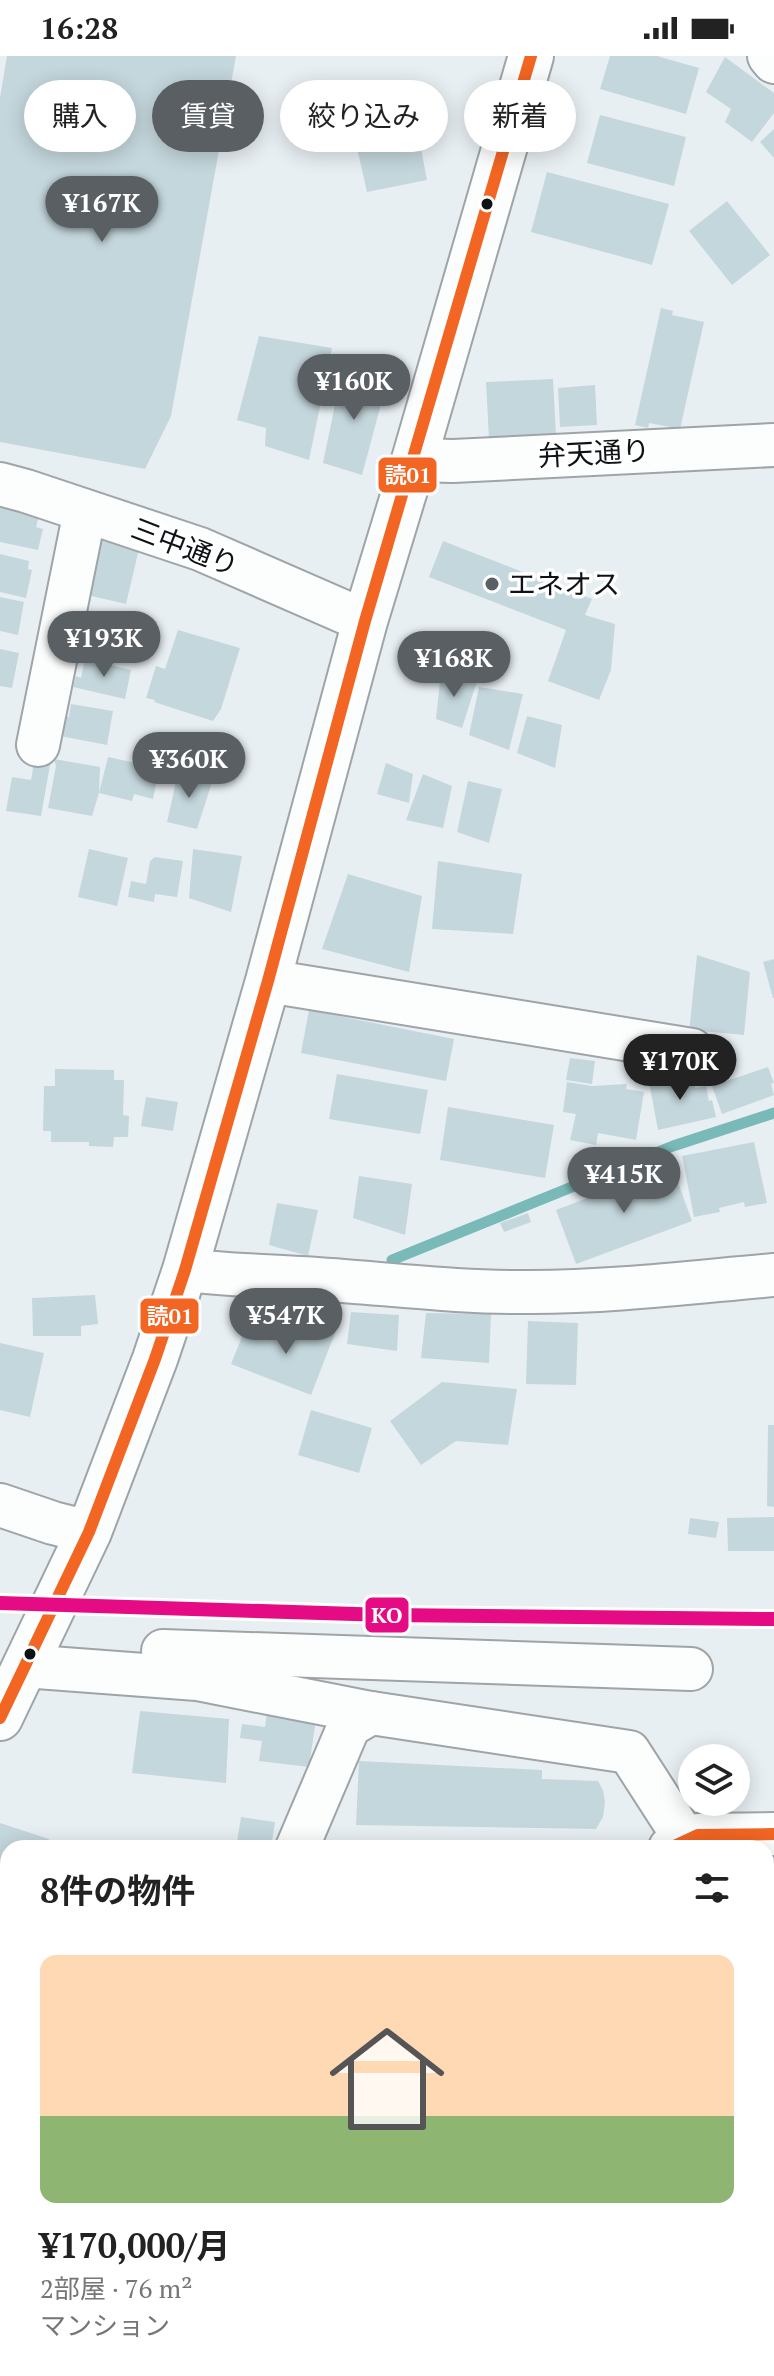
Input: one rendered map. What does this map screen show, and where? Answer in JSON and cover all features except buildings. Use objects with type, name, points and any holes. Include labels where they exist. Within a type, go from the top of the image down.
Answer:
[{"type":"main road","points":[[0,1718],[89,1532],[155,1359],[185,1270],[268,981],[365,621],[531,56]]},
{"type":"street","points":[[769,56],[774,62]]},
{"type":"street","name":"弁天通り","points":[[414,460],[453,461],[774,445]]},
{"type":"street","name":"三中通り","points":[[0,484],[200,549],[365,621]]},
{"type":"street","points":[[38,745],[85,511]]},
{"type":"street","points":[[268,981],[692,1050]]},
{"type":"street","points":[[185,1270],[472,1292],[607,1290],[774,1275]]},
{"type":"street","points":[[0,1505],[89,1532]]},
{"type":"street","points":[[29,1656],[691,1669]]},
{"type":"street","points":[[29,1656],[197,1679],[371,1713],[629,1752],[675,1840]]},
{"type":"street","points":[[300,1840],[349,1726],[371,1713]]},
{"type":"street","points":[[690,1840],[714,1833],[774,1834]]},
{"type":"waterway","points":[[392,1260],[673,1146],[774,1113]]},
{"type":"transit line","name":"読01","points":[[0,1718],[89,1532],[155,1359],[185,1270],[268,981],[365,621],[531,56]]},
{"type":"transit line","name":"KO","points":[[0,1603],[387,1615],[774,1619]]},
{"type":"transit line","name":"読01","points":[[687,1840],[698,1835],[774,1834]]},
{"type":"place","name":"エネオス","points":[[492,584]]}]
